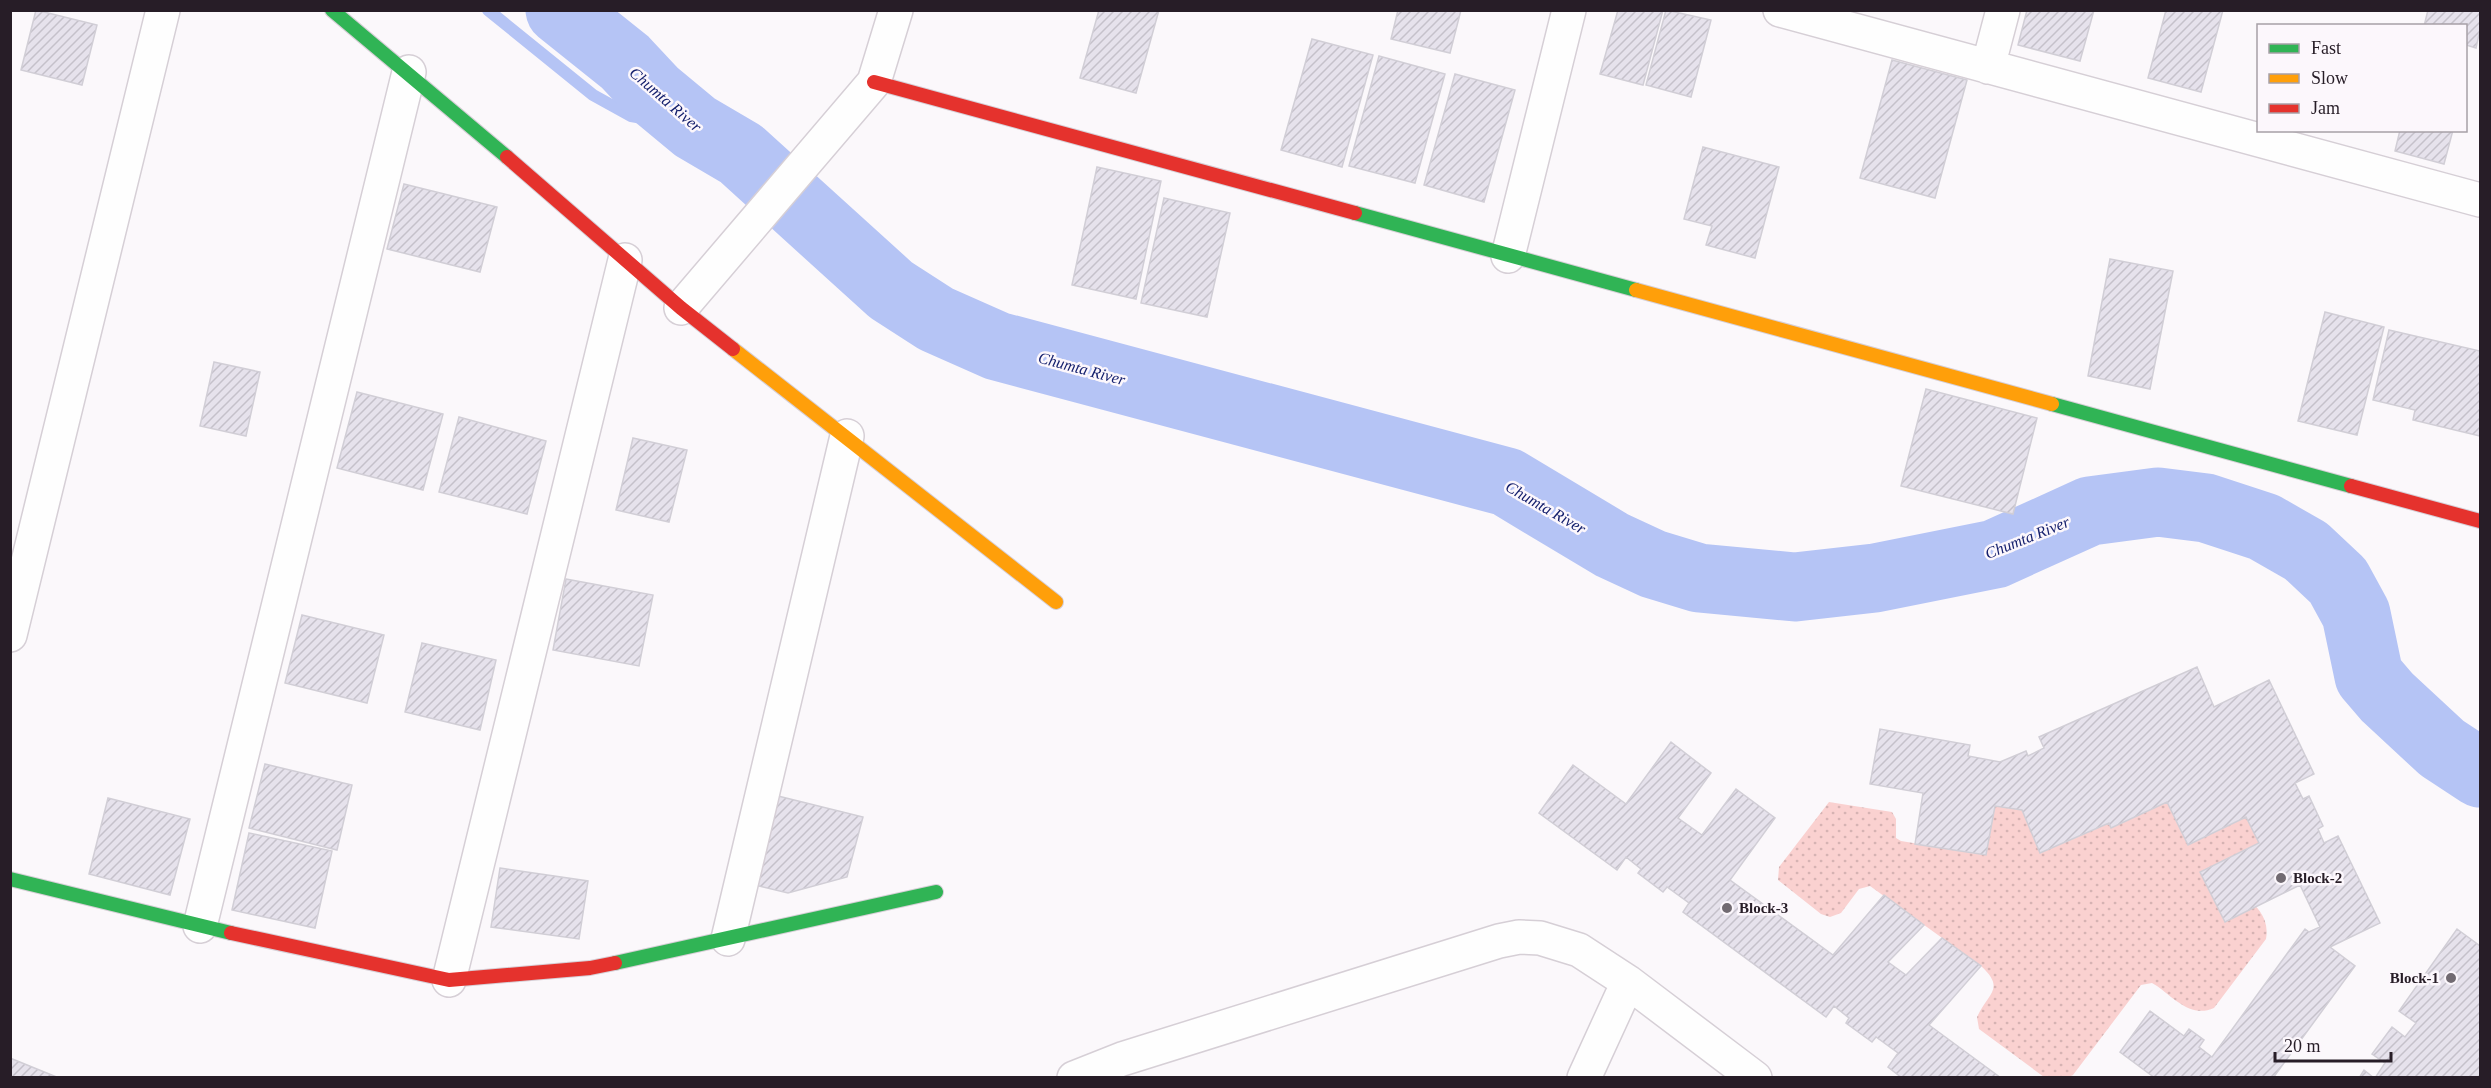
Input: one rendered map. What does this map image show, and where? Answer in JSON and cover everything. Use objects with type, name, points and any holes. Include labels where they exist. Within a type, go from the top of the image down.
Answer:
[{"type":"street","points":[[10,635],[163,10]]},
{"type":"street","points":[[332,10],[409,72],[681,308],[848,436],[1056,602]]},
{"type":"street","points":[[681,308],[874,82],[896,10]]},
{"type":"street","points":[[1508,256],[1569,10]]},
{"type":"street","points":[[1780,10],[2481,200]]},
{"type":"street","points":[[1988,67],[2003,10]]},
{"type":"street","points":[[200,926],[409,72]]},
{"type":"street","points":[[874,82],[2481,521]]},
{"type":"street","points":[[449,980],[626,260]]},
{"type":"street","points":[[728,939],[848,436]]},
{"type":"street","points":[[10,879],[200,926],[449,980],[590,968],[936,892]]},
{"type":"street","points":[[1074,1077],[1118,1068],[1499,941],[1519,937],[1560,942],[1579,950],[1628,982],[1755,1077]]},
{"type":"street","points":[[1584,1077],[1628,982]]},
{"type":"shaded area","points":[[1829,802],[1892,812],[1896,819],[1896,838],[1901,841],[1986,855],[1995,806],[2022,810],[2040,853],[2109,823],[2111,828],[2167,802],[2188,845],[2246,817],[2259,843],[2200,872],[2234,890],[2255,905],[2266,926],[2266,939],[2214,1008],[2198,1011],[2191,1009],[2152,983],[2141,985],[2073,1075],[2044,1077],[1979,1029],[1977,1017],[1994,986],[1981,966],[1870,886],[1859,889],[1841,913],[1830,917],[1821,914],[1778,880],[1779,867]]},
{"type":"building","points":[[36,10],[97,25],[82,85],[21,70]]},
{"type":"building","points":[[1099,10],[1159,10],[1136,93],[1080,78]]},
{"type":"building","points":[[1398,10],[1461,10],[1450,53],[1391,39]]},
{"type":"building","points":[[1618,10],[1663,10],[1643,85],[1600,74]]},
{"type":"building","points":[[1666,10],[1711,20],[1691,97],[1646,85]]},
{"type":"building","points":[[2027,10],[2094,10],[2080,61],[2018,45]]},
{"type":"building","points":[[2166,10],[2223,10],[2201,92],[2148,78]]},
{"type":"building","points":[[2428,10],[2480,10],[2480,30],[2476,48],[2467,45],[2467,24],[2424,24]]},
{"type":"building","points":[[1312,39],[1373,55],[1342,167],[1281,150]]},
{"type":"building","points":[[1379,56],[1445,74],[1415,183],[1349,166]]},
{"type":"building","points":[[1892,60],[1967,80],[1935,198],[1860,178]]},
{"type":"building","points":[[1455,74],[1515,90],[1484,202],[1424,185]]},
{"type":"building","points":[[2400,132],[2452,132],[2444,164],[2395,151]]},
{"type":"building","points":[[1703,147],[1779,167],[1755,258],[1706,245],[1712,226],[1684,219]]},
{"type":"building","points":[[1097,167],[1161,181],[1136,299],[1072,285]]},
{"type":"building","points":[[404,184],[497,207],[480,272],[387,249]]},
{"type":"building","points":[[1164,198],[1230,213],[1207,317],[1141,303]]},
{"type":"building","points":[[2110,259],[2173,271],[2150,389],[2088,376]]},
{"type":"building","points":[[2325,312],[2384,327],[2357,435],[2298,421]]},
{"type":"building","points":[[2389,330],[2480,351],[2480,436],[2413,420],[2415,410],[2373,400]]},
{"type":"building","points":[[214,362],[260,372],[246,436],[200,426]]},
{"type":"building","points":[[1926,389],[2037,418],[2013,514],[1901,486]]},
{"type":"building","points":[[357,392],[443,414],[423,490],[337,468]]},
{"type":"building","points":[[459,417],[546,441],[527,514],[439,492]]},
{"type":"building","points":[[633,438],[687,450],[669,522],[616,510]]},
{"type":"building","points":[[566,579],[653,595],[639,666],[553,650]]},
{"type":"building","points":[[302,615],[384,635],[367,703],[285,683]]},
{"type":"building","points":[[422,643],[496,660],[480,730],[405,712]]},
{"type":"building","name":"Block-2","points":[[2197,667],[2214,707],[2269,680],[2314,774],[2295,783],[2303,799],[2309,796],[2323,826],[2318,829],[2324,843],[2338,836],[2380,923],[2330,947],[2355,966],[2273,1078],[2155,1078],[2120,1052],[2150,1011],[2184,1036],[2189,1029],[2204,1040],[2199,1047],[2212,1057],[2305,929],[2309,932],[2320,927],[2300,885],[2225,922],[2200,872],[2259,843],[2246,817],[2188,845],[2167,802],[2111,828],[2109,823],[2040,853],[2022,810],[1995,806],[1986,855],[1915,844],[1923,793],[1870,784],[1880,729],[1970,745],[1968,756],[2000,762],[2026,751],[2028,756],[2044,748],[2039,737]]},
{"type":"building","name":"Block-3","points":[[1671,742],[1711,773],[1678,818],[1702,835],[1736,789],[1775,818],[1730,880],[1833,955],[1884,895],[1924,925],[1888,962],[1906,975],[1942,938],[1981,966],[1929,1025],[2001,1078],[1902,1078],[1888,1067],[1898,1053],[1876,1037],[1872,1042],[1846,1023],[1849,1018],[1834,1006],[1826,1017],[1683,912],[1689,903],[1667,887],[1663,892],[1638,873],[1641,869],[1626,857],[1617,870],[1539,813],[1573,765],[1626,804]]},
{"type":"building","points":[[265,764],[352,785],[337,850],[249,828]]},
{"type":"building","points":[[774,795],[863,817],[847,877],[788,893],[751,884]]},
{"type":"building","points":[[108,798],[190,819],[170,895],[89,874]]},
{"type":"building","points":[[249,833],[332,851],[315,928],[232,910]]},
{"type":"building","points":[[500,868],[588,881],[579,939],[491,927]]},
{"type":"building","name":"Block-1","points":[[2457,929],[2480,946],[2480,1078],[2375,1078],[2385,1063],[2372,1054],[2392,1027],[2405,1037],[2416,1023],[2399,1011]]},
{"type":"building","points":[[10,1058],[59,1078],[10,1078]]},
{"type":"building","points":[[2364,1070],[2374,1078],[2359,1078]]},
{"type":"waterway","points":[[488,10],[593,95],[631,116],[695,127]]},
{"type":"waterway","name":"Chumta River","points":[[560,10],[625,62],[654,93],[695,127],[741,154],[891,290],[936,319],[997,346],[1507,482],[1612,545],[1653,564],[1699,578],[1795,587],[1875,578],[1995,554],[2090,511],[2158,502],[2206,508],[2264,527],[2306,551],[2338,581],[2356,614],[2369,676],[2387,697],[2442,748],[2480,773]]},
{"type":"traffic: fast","points":[[332,10],[507,157]]},
{"type":"traffic: fast","points":[[1355,213],[1636,290]]},
{"type":"traffic: fast","points":[[2052,404],[2351,486]]},
{"type":"traffic: fast","points":[[10,879],[231,933]]},
{"type":"traffic: fast","points":[[615,963],[936,892]]},
{"type":"traffic: slow","points":[[1636,290],[2052,404]]},
{"type":"traffic: slow","points":[[733,349],[1056,602]]},
{"type":"traffic: jam","points":[[874,82],[1355,213]]},
{"type":"traffic: jam","points":[[507,157],[681,308],[733,349]]},
{"type":"traffic: jam","points":[[2351,486],[2480,521]]},
{"type":"traffic: jam","points":[[231,933],[449,980],[590,968],[615,963]]},
{"type":"place","name":"Block-2","points":[[2281,878]]},
{"type":"place","name":"Block-3","points":[[1727,908]]},
{"type":"place","name":"Block-1","points":[[2451,978]]}]
